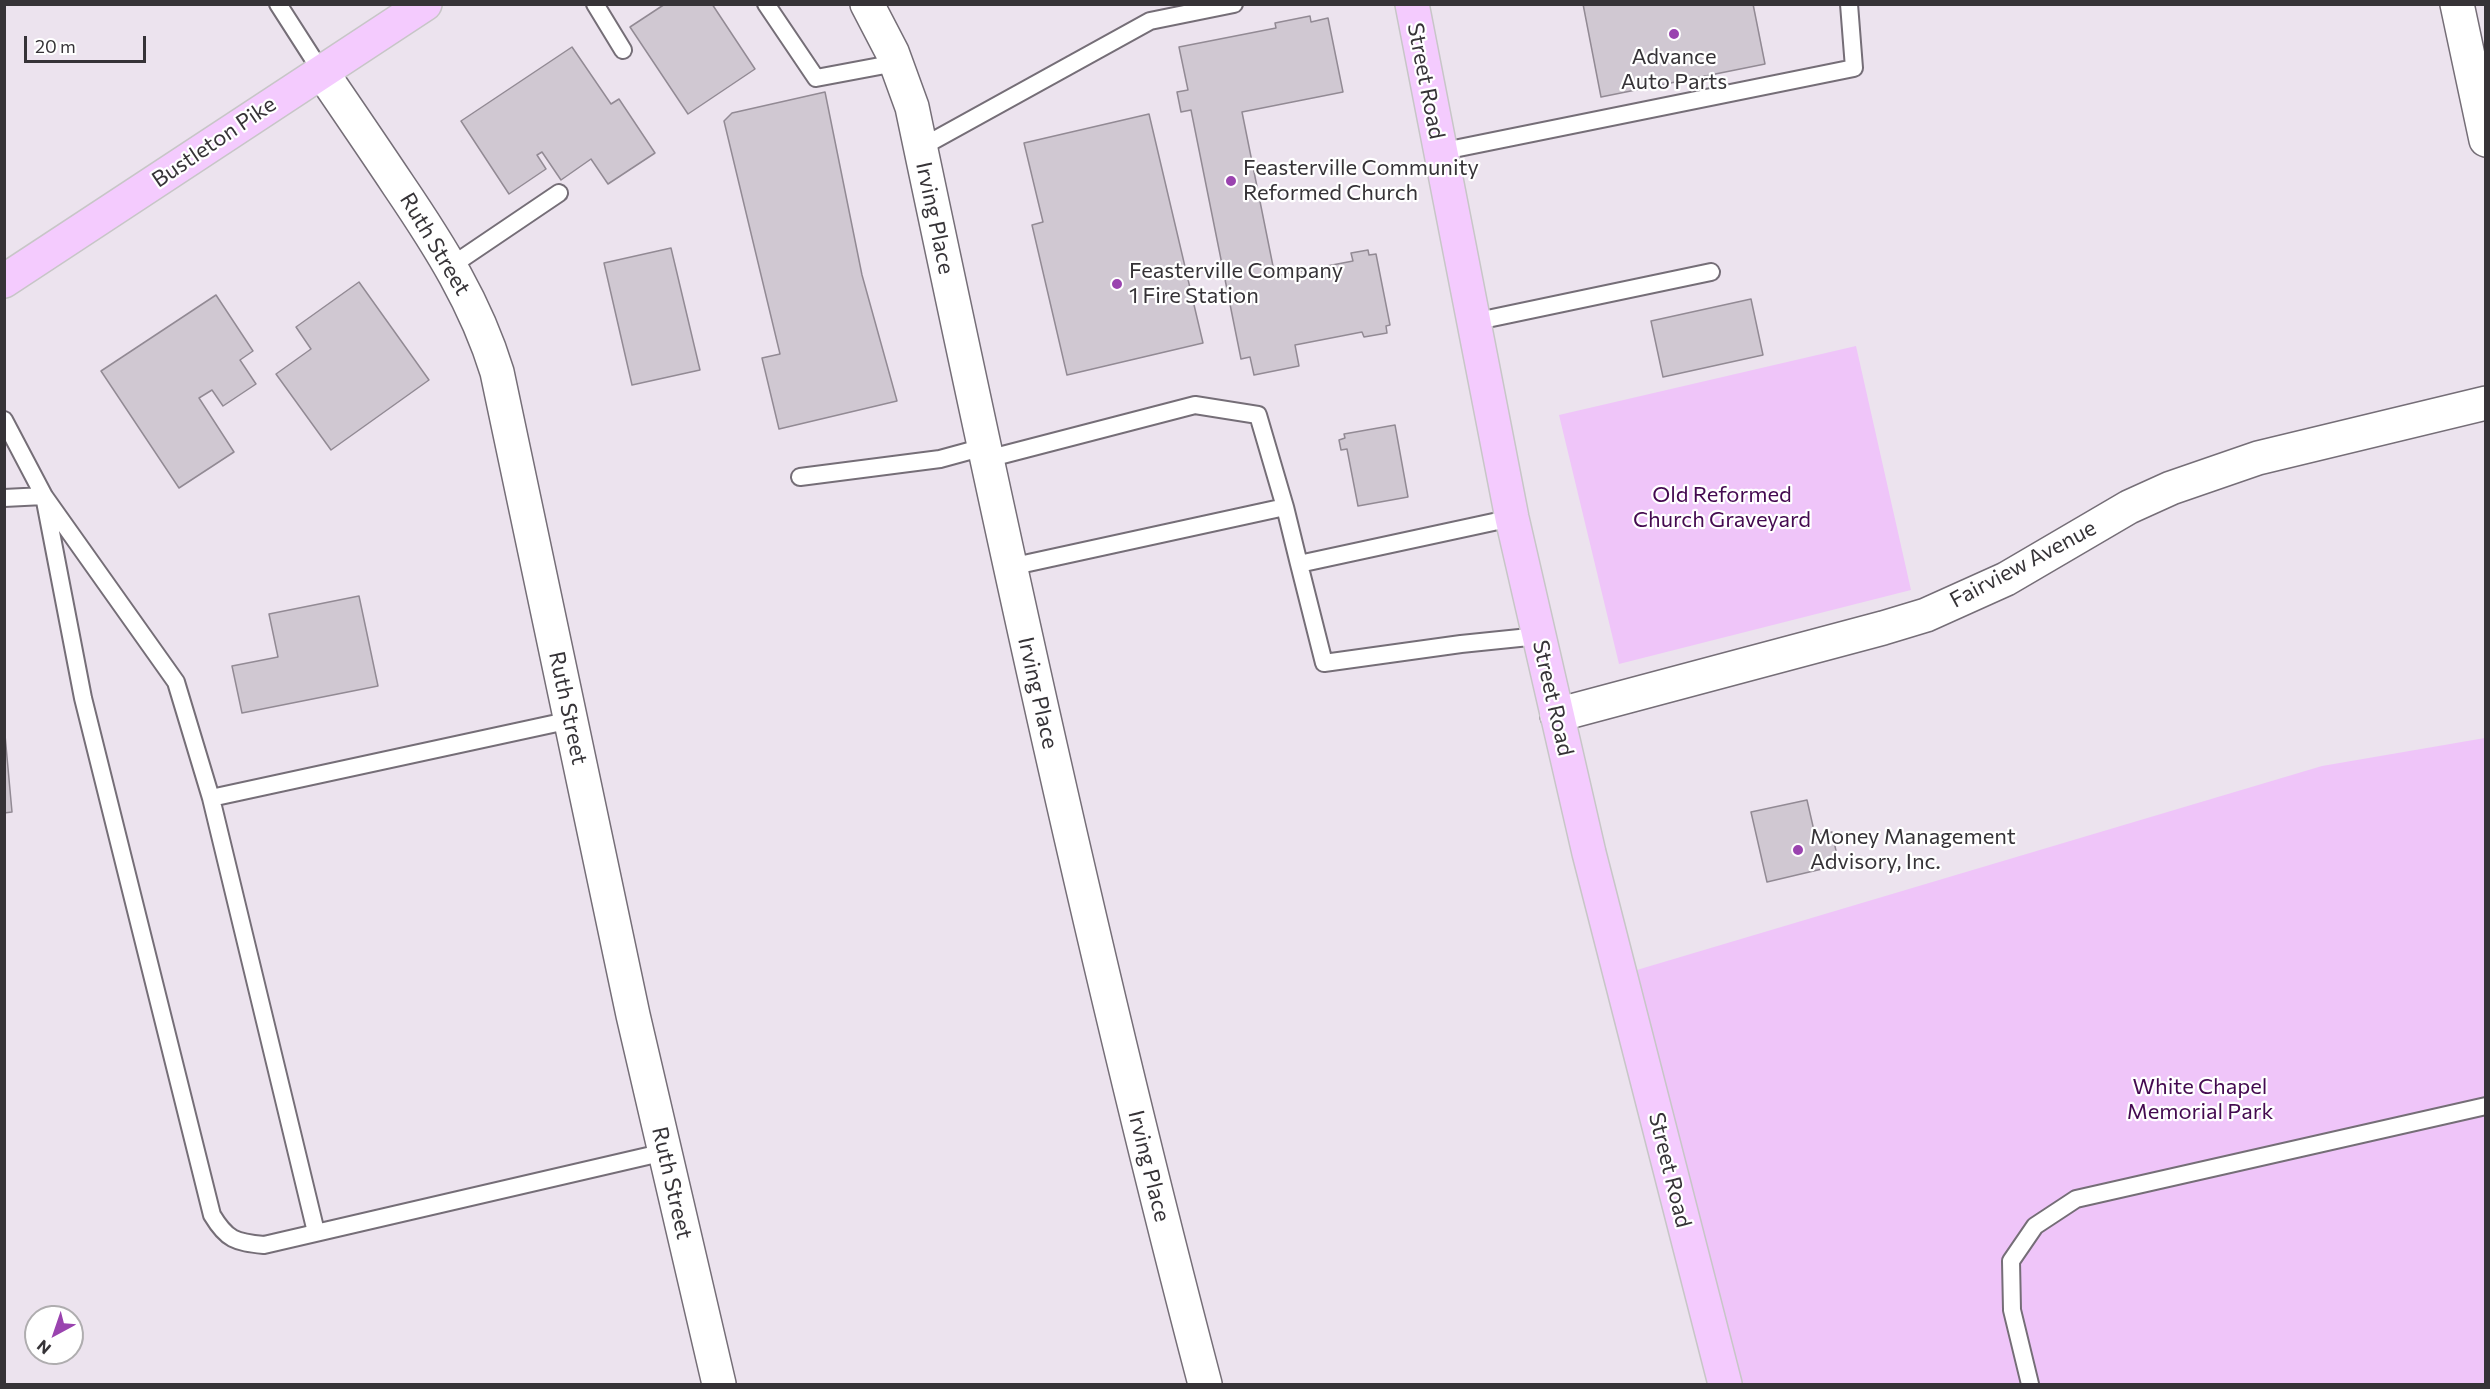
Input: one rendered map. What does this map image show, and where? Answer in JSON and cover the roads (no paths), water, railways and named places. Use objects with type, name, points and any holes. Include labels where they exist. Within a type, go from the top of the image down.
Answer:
[{"type":"main road","name":"Bustleton Pike","points":[[4,281],[424,4]]},
{"type":"main road","name":"Street Road","points":[[1412,4],[1512,518],[1589,853],[1725,1384]]},
{"type":"street","name":"Irving Place","points":[[867,4],[896,63],[912,107],[1010,567],[1114,1024],[1205,1384]]},
{"type":"street","points":[[2457,4],[2486,140]]},
{"type":"street","name":"Ruth Street","points":[[321,71],[464,287],[488,343],[497,372],[665,1152],[719,1384]]},
{"type":"street","name":"Fairview Avenue","points":[[1557,716],[1926,615],[2006,579],[2129,507],[2171,488],[2258,458],[2486,403]]},
{"type":"lane","points":[[278,4],[321,71]]},
{"type":"lane","points":[[595,4],[623,50]]},
{"type":"lane","points":[[766,4],[816,78],[896,63]]},
{"type":"lane","points":[[920,148],[1150,21],[1234,4]]},
{"type":"lane","points":[[1439,152],[1854,68],[1849,4]]},
{"type":"lane","points":[[451,266],[559,193]]},
{"type":"lane","points":[[1473,322],[1711,272]]},
{"type":"lane","points":[[800,477],[986,453],[1195,405],[1258,415],[1285,507],[1324,663],[1539,636]]},
{"type":"lane","points":[[4,420],[44,496],[176,682],[211,798],[316,1232]]},
{"type":"lane","points":[[4,498],[44,496]]},
{"type":"lane","points":[[44,496],[83,698],[212,1215],[223,1233],[243,1243],[264,1245],[665,1152]]},
{"type":"lane","points":[[1010,567],[1285,507]]},
{"type":"lane","points":[[1299,564],[1512,518]]},
{"type":"lane","points":[[211,798],[571,720]]},
{"type":"lane","points":[[2030,1384],[2013,1310],[2011,1261],[2036,1226],[2076,1200],[2486,1106]]},
{"type":"place","name":"Advance Auto Parts","points":[[1674,34]]},
{"type":"place","name":"Feasterville Community Reformed Church","points":[[1231,181]]},
{"type":"place","name":"Feasterville Company 1 Fire Station","points":[[1117,284]]},
{"type":"place","name":"Money Management Advisory, Inc.","points":[[1798,850]]},
{"type":"park label","name":"Old Reformed Church Graveyard","points":[[1722,508]]},
{"type":"park label","name":"White Chapel Memorial Park","points":[[2200,1100]]}]
